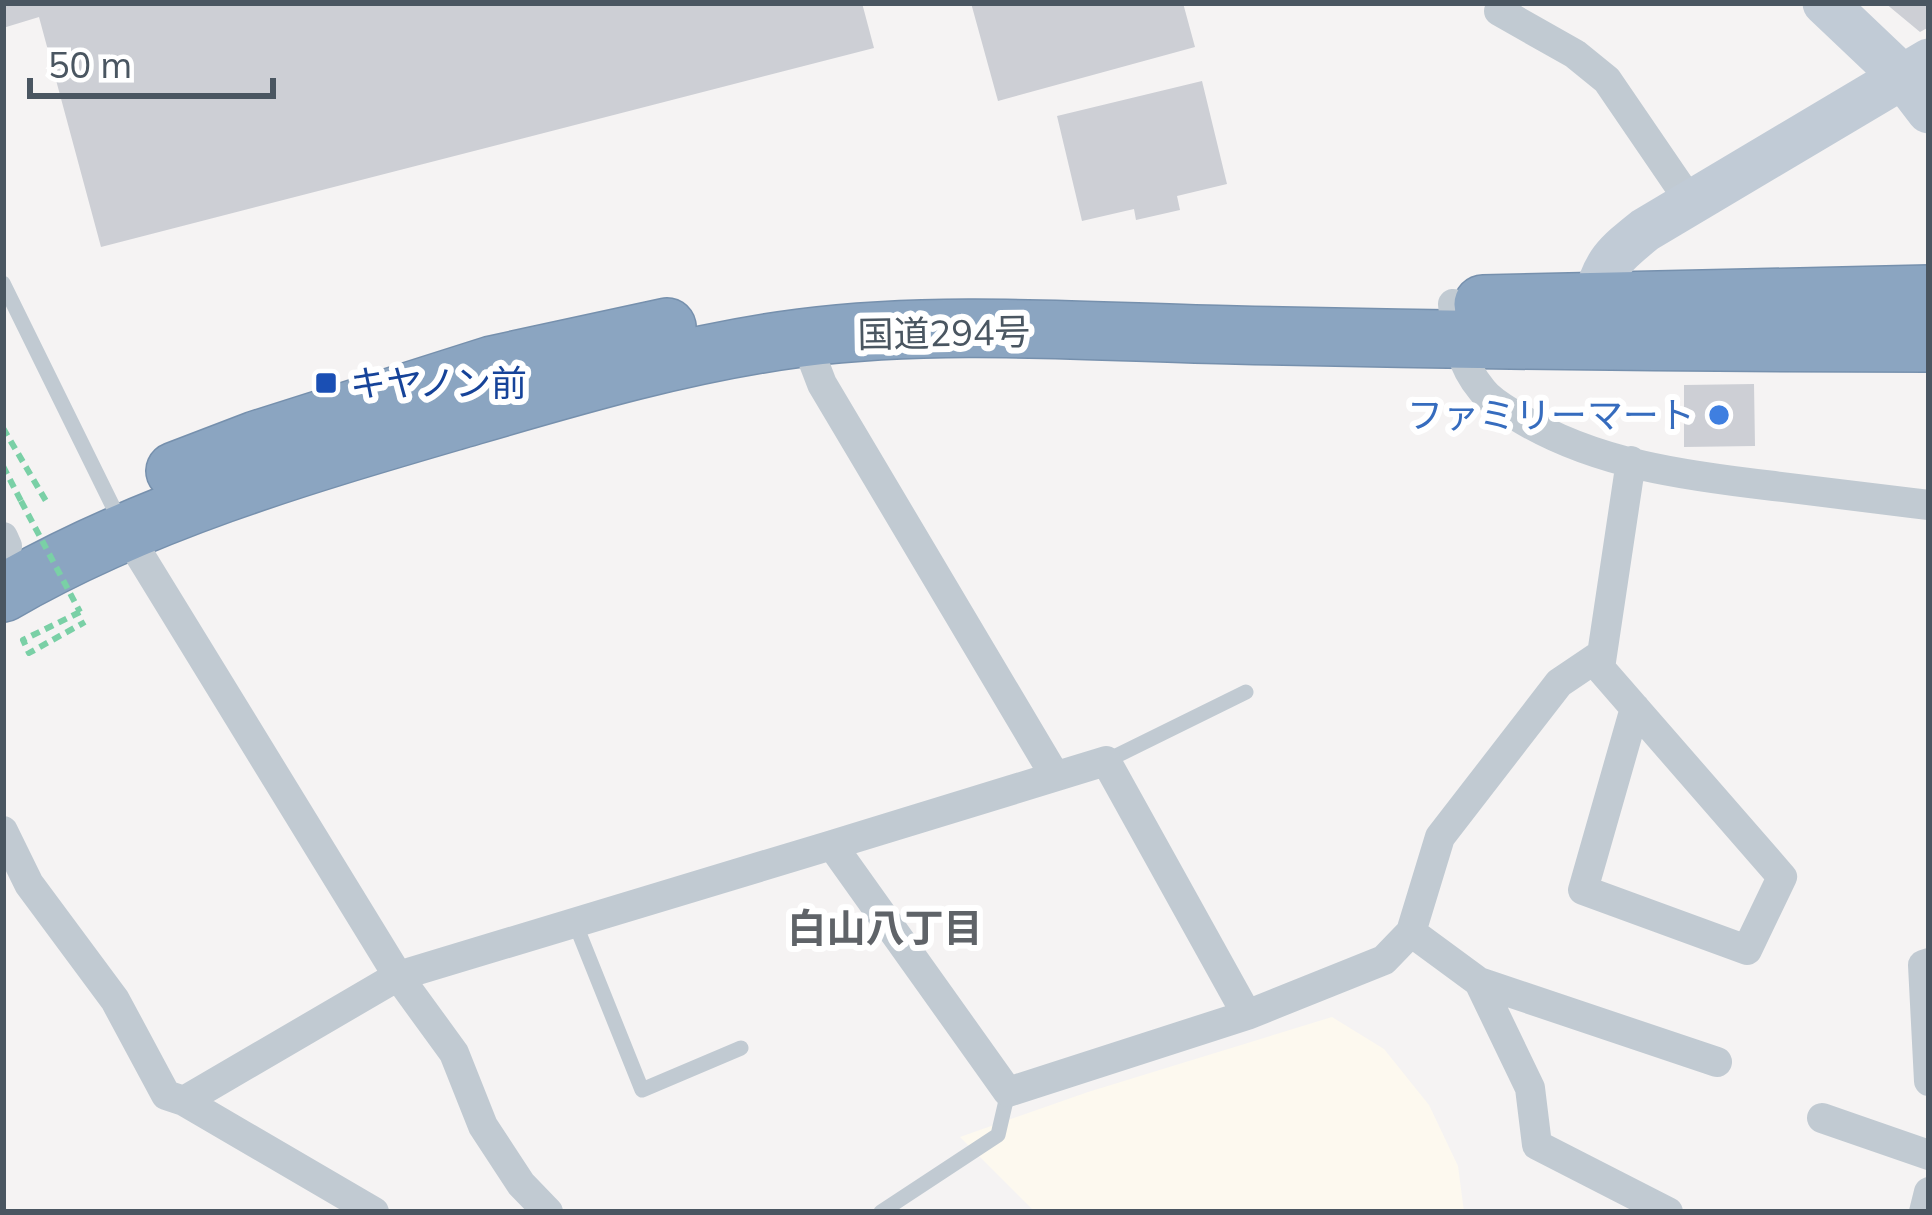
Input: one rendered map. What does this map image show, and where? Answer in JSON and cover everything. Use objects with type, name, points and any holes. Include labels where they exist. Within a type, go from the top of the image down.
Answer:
[{"type":"highway","name":"国道294号","points":[[7,545],[273,476],[498,408],[713,351],[804,338],[946,329],[1454,322],[1595,301],[1929,294]]},
{"type":"highway","name":"国道294号","points":[[116,514],[256,440],[492,365],[774,309],[958,297],[1929,344]]},
{"type":"street","points":[[1507,3],[1499,11],[1576,53],[1607,80],[1691,203]]},
{"type":"street","points":[[1595,301],[1602,272],[1645,230],[1920,83],[1825,3]]},
{"type":"street","points":[[1454,322],[1463,360],[1482,390],[1533,426],[1579,447],[1682,476],[1929,505]]},
{"type":"street","points":[[804,338],[822,384],[1054,776]]},
{"type":"street","points":[[1631,461],[1600,668],[1635,708],[1782,878],[1747,950],[1583,890],[1635,708]]},
{"type":"street","points":[[116,514],[398,976],[454,1053],[483,1126],[521,1184],[548,1212]]},
{"type":"street","points":[[832,845],[1008,1092],[1247,1015],[1384,960],[1411,932],[1440,837],[1559,683],[1602,654]]},
{"type":"street","points":[[184,1101],[398,976],[1106,760],[1247,1015]]},
{"type":"street","points":[[6,846],[115,1000],[166,1095],[374,1212]]},
{"type":"street","points":[[1411,932],[1478,982],[1717,1062]]},
{"type":"street","points":[[1929,963],[1923,965],[1929,1081]]},
{"type":"street","points":[[1478,982],[1530,1088],[1537,1145],[1668,1212]]},
{"type":"street","points":[[1822,1118],[1929,1155]]},
{"type":"street","points":[[1924,1212],[1929,1192]]},
{"type":"lane","points":[[3,283],[116,514]]},
{"type":"lane","points":[[1106,760],[1246,692]]},
{"type":"lane","points":[[574,923],[642,1090],[741,1048]]},
{"type":"lane","points":[[881,1212],[998,1135],[1008,1092]]},
{"type":"path","points":[[3,428],[46,501]]},
{"type":"path","points":[[3,466],[7,545],[80,612],[23,640],[29,653],[85,622]]},
{"type":"shaded area","points":[[1332,1017],[1384,1049],[1429,1105],[1458,1166],[1464,1212],[1035,1212],[960,1137],[1088,1092]]},
{"type":"building","points":[[3,3],[862,3],[874,48],[101,247],[39,17],[3,28]]},
{"type":"building","points":[[971,3],[1183,3],[1195,47],[998,101]]},
{"type":"building","points":[[1885,3],[1929,3],[1929,27],[1920,32]]},
{"type":"building","points":[[1202,81],[1227,184],[1177,196],[1180,210],[1136,220],[1134,209],[1082,221],[1057,116]]},
{"type":"building","name":"ファミリーマート","points":[[1754,384],[1755,446],[1684,447],[1684,385]]},
{"type":"place","name":"キヤノン前","points":[[326,383]]},
{"type":"place","name":"ファミリーマート","points":[[1719,415]]},
{"type":"district","name":"白山八丁目","points":[[885,928]]}]
